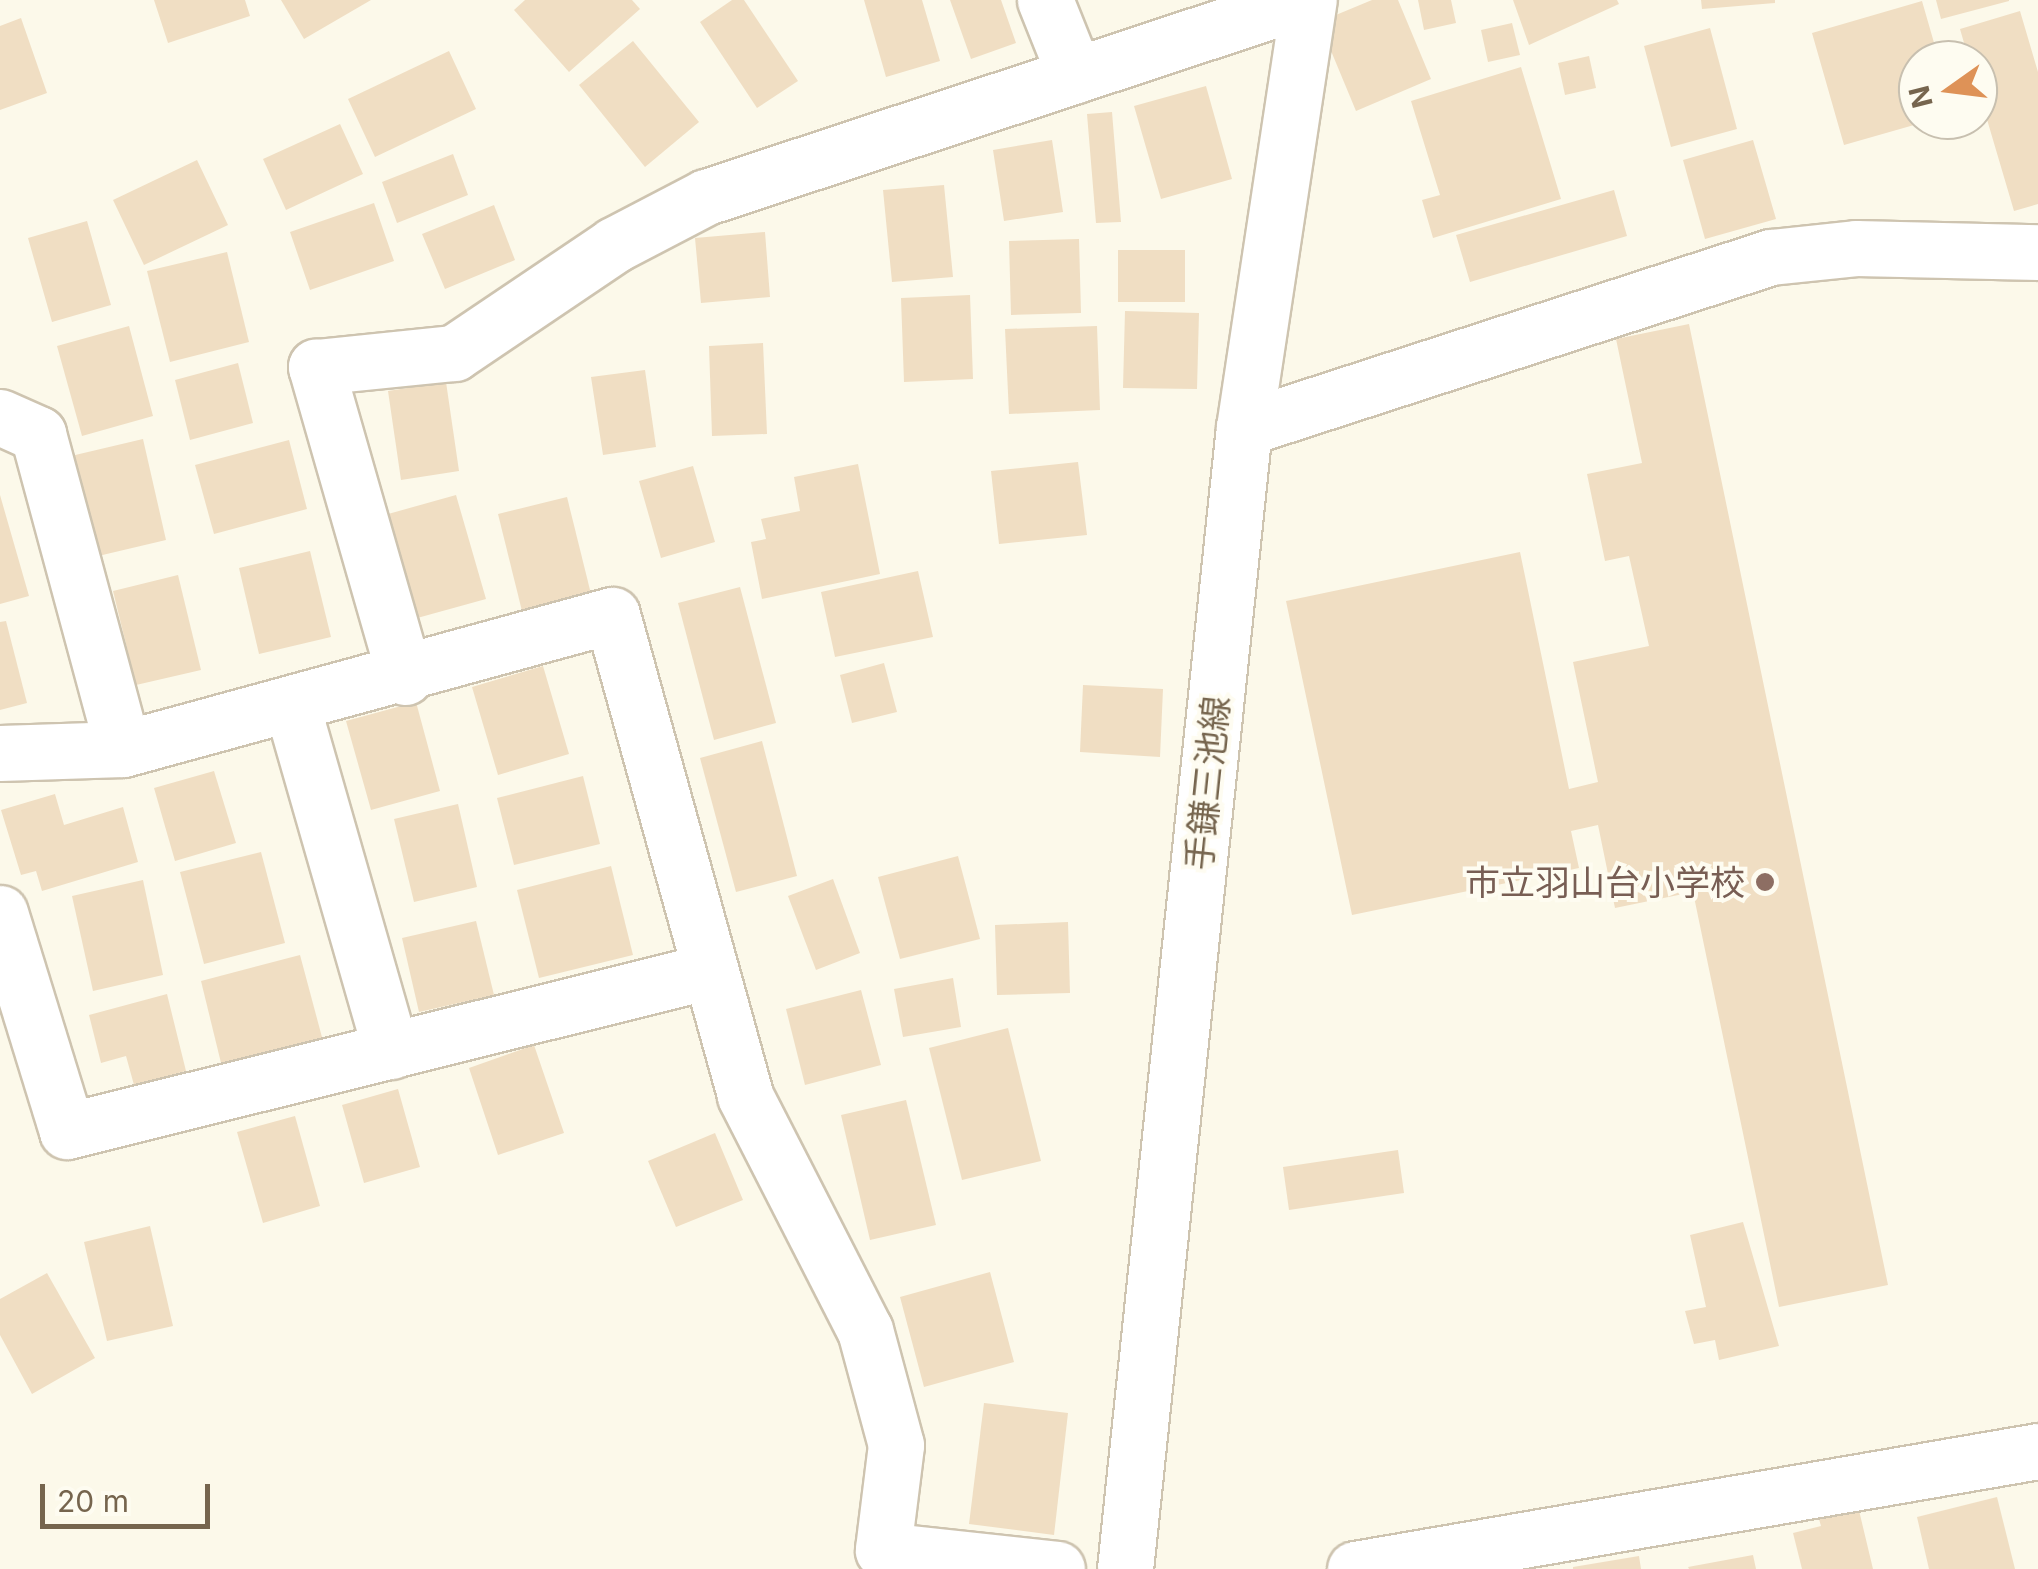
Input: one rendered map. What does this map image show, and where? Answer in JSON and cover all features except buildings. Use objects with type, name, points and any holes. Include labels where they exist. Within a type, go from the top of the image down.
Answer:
[{"type":"street","points":[[1045,0],[1075,75]]},
{"type":"street","points":[[405,678],[316,367],[454,354],[614,245],[706,196],[1306,0]]},
{"type":"street","name":"手鎌三池線","points":[[1125,1569],[1244,428],[1306,0]]},
{"type":"street","points":[[1244,428],[1771,256],[1856,248],[2038,252]]},
{"type":"street","points":[[0,417],[38,434],[123,749]]},
{"type":"street","points":[[0,752],[123,749],[405,678],[612,615],[706,972],[745,1096],[865,1330],[896,1446],[883,1550],[1057,1569]]},
{"type":"street","points":[[292,706],[391,1050]]},
{"type":"street","points":[[0,913],[67,1131],[706,972]]},
{"type":"street","points":[[1355,1569],[2038,1451]]},
{"type":"place","name":"市立羽山台小学校","points":[[1765,882]]}]
